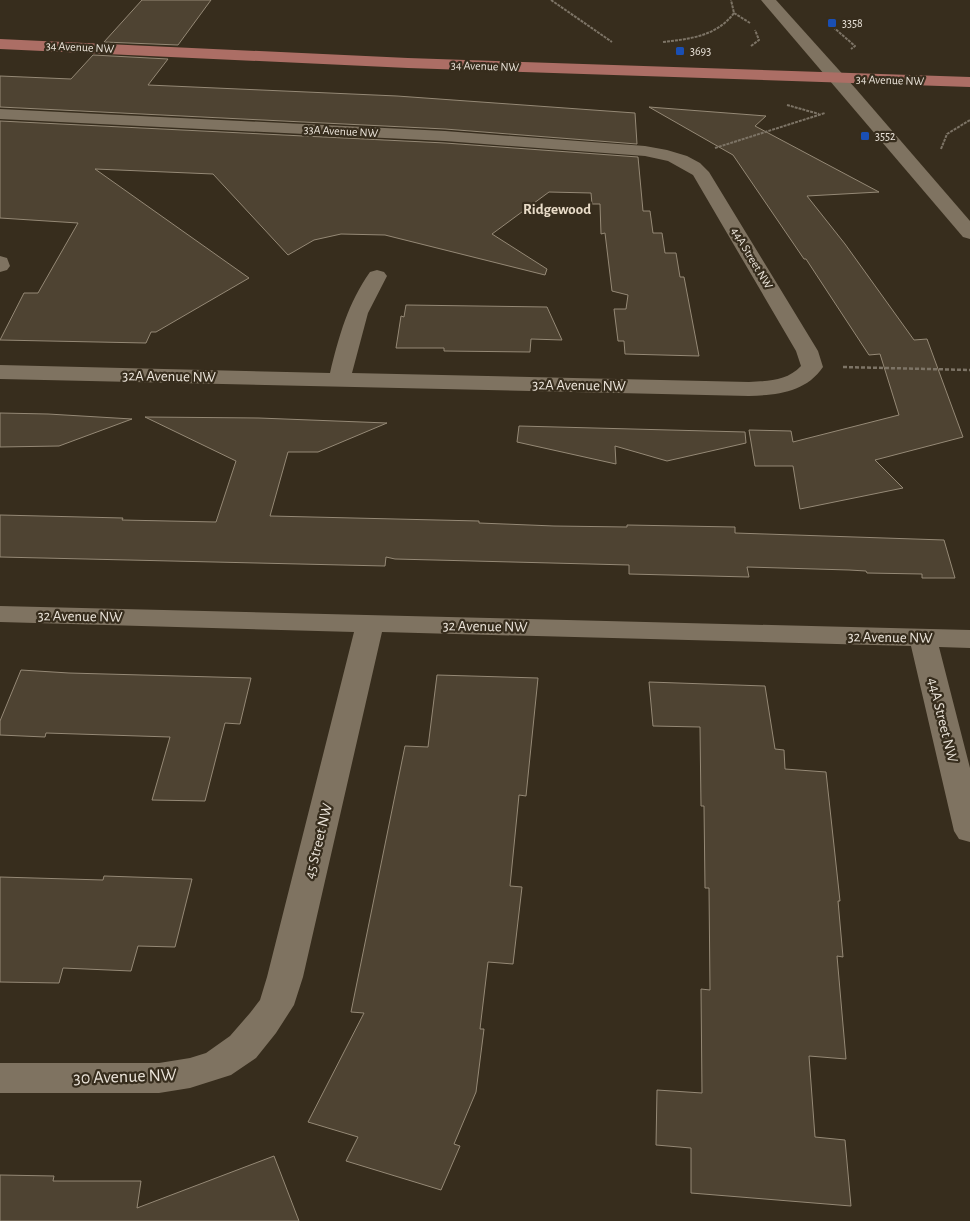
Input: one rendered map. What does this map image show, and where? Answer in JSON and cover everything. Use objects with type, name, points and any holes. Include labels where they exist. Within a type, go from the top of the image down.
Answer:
[{"type":"main road","name":"34 Avenue NW","points":[[0,32],[340,45]]},
{"type":"main road","name":"34 Avenue NW","points":[[0,44],[408,63],[839,70],[970,82]]},
{"type":"main road","points":[[803,61],[822,61]]},
{"type":"street","points":[[768,0],[822,61],[839,70],[970,233]]},
{"type":"street","name":"33A Avenue NW","points":[[0,114],[453,136],[645,151],[681,159]]},
{"type":"street","name":"44A Street NW","points":[[681,159],[700,172],[807,351],[812,367]]},
{"type":"street","points":[[339,380],[359,306],[364,294],[377,276]]},
{"type":"street","name":"32A Avenue NW","points":[[0,372],[749,389],[786,386],[806,375],[812,367]]},
{"type":"street","name":"32 Avenue NW","points":[[0,614],[970,639]]},
{"type":"street","name":"45 Street NW","points":[[242,1047],[276,1005],[285,977],[370,624]]},
{"type":"street","name":"44A Street NW","points":[[923,638],[970,831]]},
{"type":"street","name":"30 Avenue NW","points":[[0,1078],[159,1078],[190,1073],[218,1064],[242,1047]]},
{"type":"path","points":[[551,0],[616,45]]},
{"type":"path","points":[[731,0],[734,13],[750,23],[758,34],[759,40],[745,47]]},
{"type":"path","points":[[666,48],[660,43],[706,34],[724,26],[734,13]]},
{"type":"path","points":[[681,159],[825,113]]},
{"type":"path","points":[[941,149],[942,139],[947,132],[970,120]]},
{"type":"path","points":[[812,367],[970,370]]},
{"type":"building","points":[[142,0],[211,0],[178,45],[104,42]]},
{"type":"building","points":[[93,55],[168,59],[148,85],[397,96],[635,113],[637,144],[445,129],[0,107],[0,76],[71,79]]},
{"type":"building","points":[[649,107],[766,116],[755,126],[879,192],[807,196],[845,244],[914,340],[927,339],[963,437],[875,460],[903,488],[800,509],[793,466],[755,466],[749,430],[791,431],[793,442],[899,415],[880,354],[869,355],[806,259],[804,259],[733,155]]},
{"type":"building","points":[[0,121],[445,143],[638,157],[643,211],[650,211],[653,233],[662,233],[665,253],[676,253],[680,277],[684,277],[699,356],[625,354],[624,341],[618,341],[614,309],[626,309],[628,295],[612,291],[605,233],[601,234],[600,204],[592,204],[591,193],[549,192],[492,234],[547,269],[545,275],[385,235],[341,234],[314,240],[288,255],[213,174],[95,169],[249,278],[156,332],[151,332],[146,343],[0,340],[24,293],[38,293],[78,223],[0,218]]},
{"type":"building","points":[[406,305],[547,307],[562,340],[531,339],[530,352],[444,351],[444,348],[396,348],[401,316],[404,317]]},
{"type":"building","points":[[0,413],[132,419],[59,446],[0,447]]},
{"type":"building","points":[[145,417],[259,418],[387,423],[318,452],[288,452],[270,516],[479,521],[479,523],[554,526],[735,527],[735,533],[944,540],[955,578],[922,578],[922,574],[867,573],[866,571],[849,570],[747,567],[749,577],[629,574],[629,565],[395,559],[386,557],[385,566],[0,557],[0,515],[216,522],[236,461]]},
{"type":"building","points":[[519,426],[745,432],[746,443],[667,461],[615,446],[616,464],[517,442]]},
{"type":"building","points":[[21,670],[251,678],[240,724],[225,723],[205,801],[152,800],[170,737],[46,733],[45,737],[0,735],[0,721]]},
{"type":"building","points":[[437,675],[538,678],[526,796],[519,795],[510,886],[522,887],[513,964],[488,962],[480,1029],[484,1029],[476,1092],[454,1144],[460,1146],[441,1190],[346,1161],[358,1137],[308,1122],[364,1013],[351,1012],[405,746],[428,747]]},
{"type":"building","points":[[649,682],[765,686],[775,749],[784,750],[785,769],[826,772],[840,901],[838,901],[843,957],[837,956],[846,1059],[809,1056],[815,1137],[845,1140],[851,1206],[691,1193],[691,1148],[656,1145],[657,1090],[702,1093],[701,989],[710,990],[709,888],[705,888],[704,806],[701,806],[700,727],[653,726]]},
{"type":"building","points":[[104,876],[192,879],[175,947],[138,946],[131,971],[63,968],[59,983],[0,982],[0,877],[103,880]]},
{"type":"building","points":[[274,1156],[299,1221],[0,1221],[0,1175],[54,1176],[53,1181],[141,1181],[137,1208]]},
{"type":"place","name":"3358","points":[[832,23]]},
{"type":"place","name":"3693","points":[[680,51]]},
{"type":"place","name":"3552","points":[[865,136]]},
{"type":"district","name":"Ridgewood","points":[[557,209]]}]
